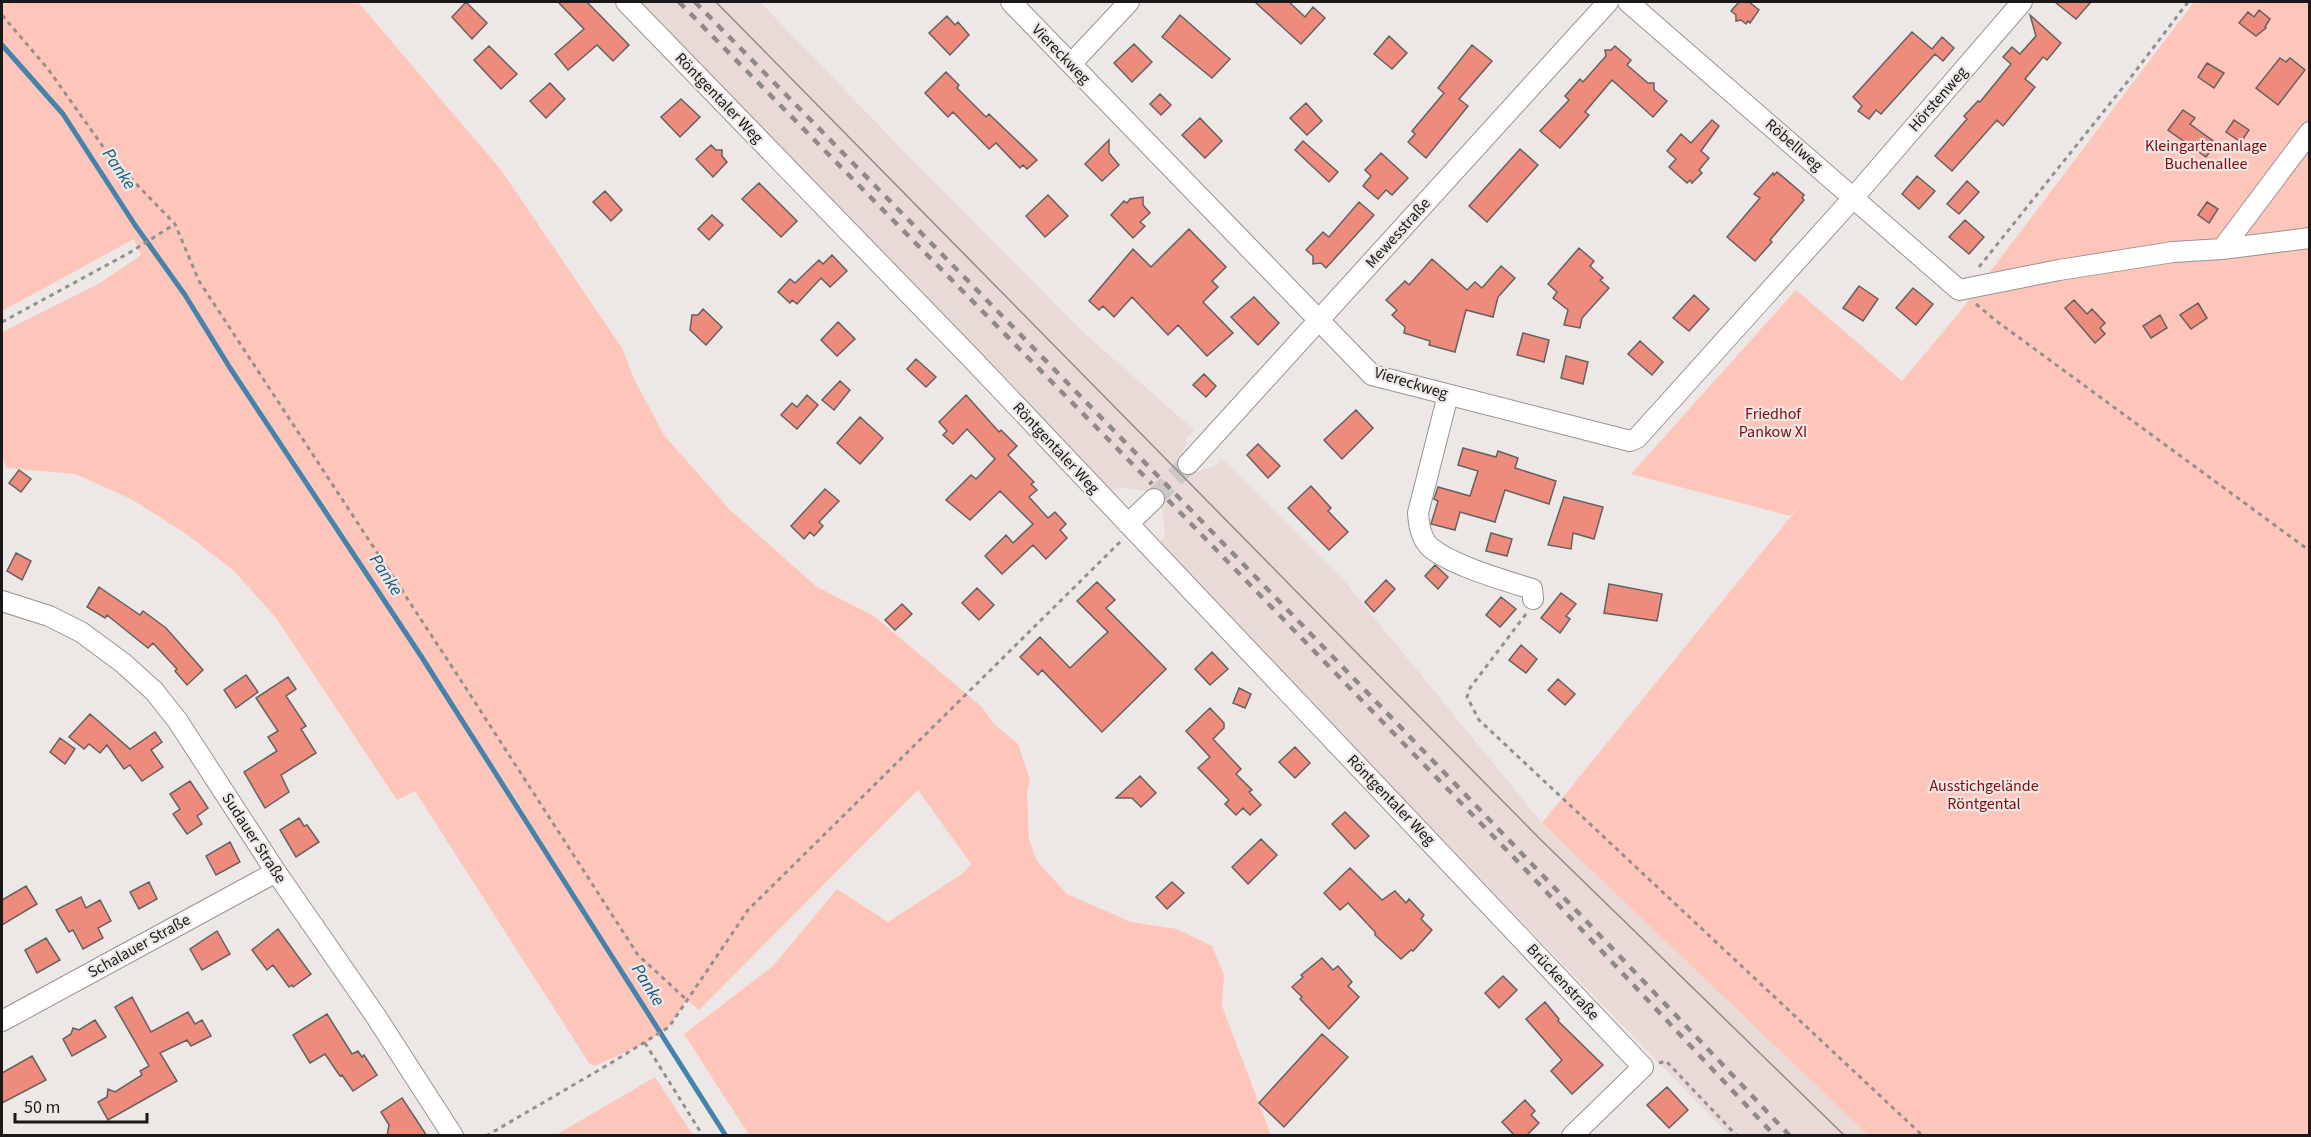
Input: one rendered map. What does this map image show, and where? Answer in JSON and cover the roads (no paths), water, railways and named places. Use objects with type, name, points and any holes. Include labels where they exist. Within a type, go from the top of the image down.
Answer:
[{"type":"street","name":"Röntgentaler Weg","points":[[627,2],[968,354],[1484,896]]},
{"type":"street","name":"Viereckweg","points":[[1011,2],[1372,375],[1623,441],[1637,438],[1854,197]]},
{"type":"street","points":[[1071,64],[1129,2]]},
{"type":"street","name":"Mewesstraße","points":[[1188,464],[1608,2]]},
{"type":"street","name":"Röbellweg","points":[[1628,2],[1959,290],[2059,270],[2162,254],[2222,249]]},
{"type":"street","name":"Hörstenweg","points":[[1854,197],[2022,2]]},
{"type":"street","points":[[2222,249],[2310,132]]},
{"type":"street","points":[[2222,249],[2310,238]]},
{"type":"street","points":[[1448,395],[1418,513],[1419,530],[1430,547],[1453,560],[1532,589],[1533,598]]},
{"type":"street","points":[[1128,524],[1154,499]]},
{"type":"street","name":"Sudauer Straße","points":[[2,601],[49,616],[81,632],[123,663],[154,691],[177,720],[276,872],[375,1015],[453,1136]]},
{"type":"street","name":"Schalauer Straße","points":[[2,1021],[276,872]]},
{"type":"street","name":"Brückenstraße","points":[[1484,896],[1643,1066],[1572,1136]]},
{"type":"waterway","name":"Panke","points":[[2,45],[63,114],[135,225],[185,295],[230,368],[421,656],[726,1136]]},
{"type":"tunnel","points":[[1154,499],[1188,464]]},
{"type":"tram line","points":[[716,2],[1541,840],[1845,1136]]},
{"type":"railway","points":[[679,2],[1152,484]]},
{"type":"railway","points":[[695,2],[1245,566],[1790,1136]]},
{"type":"railway","points":[[1168,500],[1522,866],[1775,1136]]},
{"type":"park label","name":"Kleingartenanlage Buchenallee","points":[[2206,155]]},
{"type":"park label","name":"Friedhof Pankow XI","points":[[1773,423]]},
{"type":"park label","name":"Ausstichgelände Röntgental","points":[[1984,795]]}]
